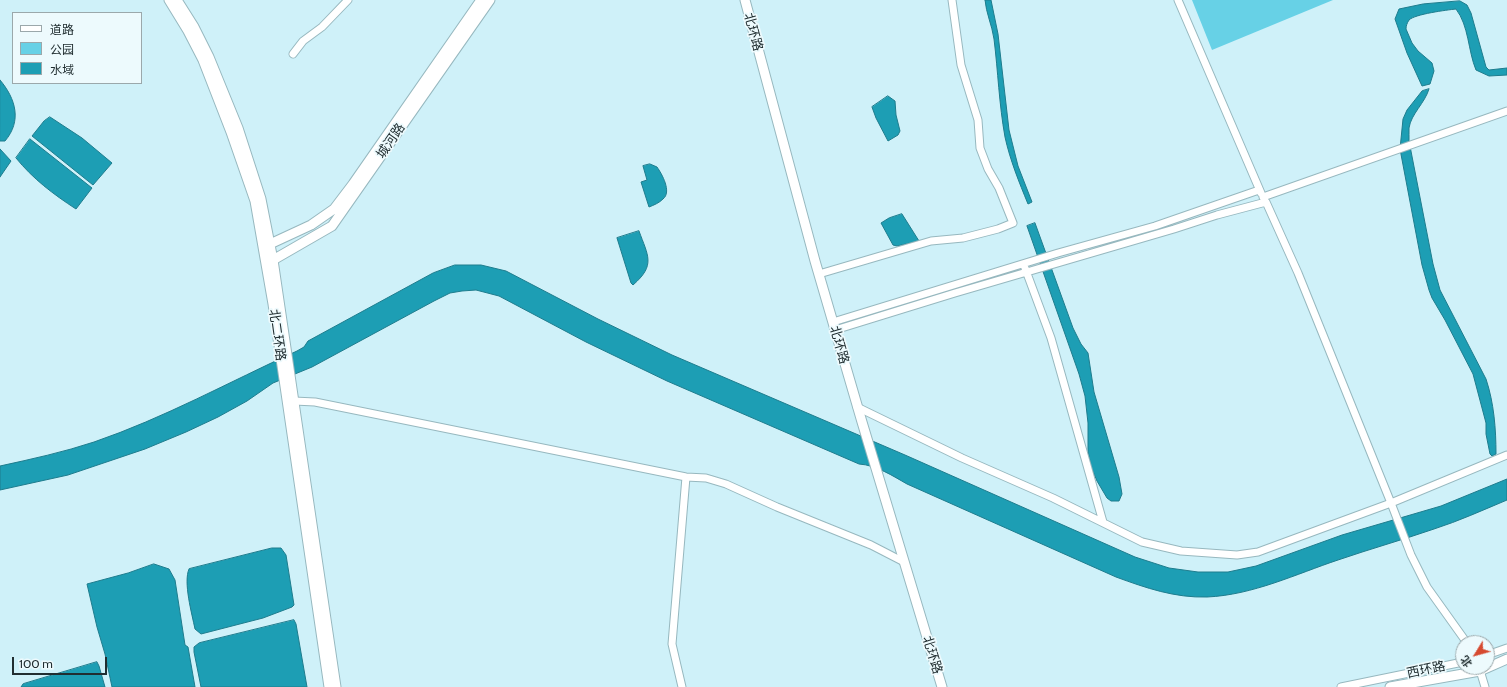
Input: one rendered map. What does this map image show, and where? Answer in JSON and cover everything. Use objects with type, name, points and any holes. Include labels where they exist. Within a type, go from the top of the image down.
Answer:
[{"type":"main road","name":"北二环路","points":[[169,0],[188,31],[203,60],[232,132],[254,202],[283,349]]},
{"type":"main road","name":"城河路","points":[[270,244],[311,225],[334,209],[481,0]]},
{"type":"main road","name":"城河路","points":[[273,260],[332,226],[490,0]]},
{"type":"main road","name":"北环路","points":[[745,0],[819,274],[942,687]]},
{"type":"main road","name":"北二环路","points":[[179,1],[209,57],[238,128],[261,199],[273,260],[283,349],[329,687]]},
{"type":"main road","name":"北二环路","points":[[289,390],[294,401],[336,687]]},
{"type":"main road","name":"西环路","points":[[1495,663],[1507,659]]},
{"type":"main road","name":"西环路","points":[[1390,687],[1455,674]]},
{"type":"street","points":[[293,54],[303,41],[322,27],[348,0]]},
{"type":"street","points":[[819,274],[931,241],[963,238],[998,229],[1013,223],[999,188],[988,169],[980,148],[978,120],[961,65],[952,0]]},
{"type":"street","points":[[1178,0],[1298,273],[1396,514],[1409,551],[1427,586],[1461,635]]},
{"type":"street","points":[[834,326],[1039,269],[1174,229],[1217,215],[1263,196],[1395,149],[1507,111]]},
{"type":"street","points":[[834,326],[1058,253],[1263,196]]},
{"type":"street","points":[[1024,264],[1051,338],[1103,522]]},
{"type":"street","points":[[294,401],[315,402],[686,477],[706,478],[726,484],[777,507],[870,545],[904,562]]},
{"type":"street","points":[[858,407],[962,458],[1053,498],[1142,542],[1181,551],[1237,555],[1258,552],[1391,503],[1507,455]]},
{"type":"street","points":[[682,687],[672,644],[686,477]]},
{"type":"street","points":[[1495,652],[1507,648]]},
{"type":"street","name":"西环路","points":[[1342,687],[1455,664]]},
{"type":"street","points":[[1482,675],[1485,687]]},
{"type":"green space","points":[[1192,0],[1333,0],[1212,50]]},
{"type":"water","points":[[985,0],[991,0],[998,34],[1009,130],[1018,166],[1032,202],[1028,204],[1012,163],[1005,137],[994,39]]},
{"type":"water","points":[[1460,1],[1467,5],[1471,13],[1486,67],[1489,70],[1507,68],[1507,75],[1489,76],[1476,70],[1466,31],[1456,9],[1418,16],[1412,18],[1407,23],[1406,29],[1412,43],[1418,51],[1432,63],[1434,71],[1430,84],[1422,86],[1407,53],[1395,19],[1399,9],[1423,4]]},
{"type":"water","points":[[0,80],[10,95],[15,110],[14,126],[5,141],[0,141]]},
{"type":"water","points":[[1429,89],[1410,123],[1409,141],[1433,264],[1440,290],[1486,379],[1489,388],[1496,435],[1496,454],[1492,456],[1490,454],[1486,434],[1486,423],[1473,374],[1429,290],[1422,265],[1400,149],[1403,119],[1407,110],[1422,91]]},
{"type":"water","points":[[888,96],[895,101],[896,115],[900,131],[898,135],[888,141],[872,107]]},
{"type":"water","points":[[50,117],[82,138],[112,163],[93,185],[32,136],[44,121]]},
{"type":"water","points":[[30,139],[92,188],[76,209],[44,186],[29,173],[16,158]]},
{"type":"water","points":[[0,149],[11,161],[0,177]]},
{"type":"water","points":[[650,164],[657,167],[659,170],[667,192],[666,196],[656,204],[649,207],[641,182],[647,180],[643,166]]},
{"type":"water","points":[[902,214],[919,241],[897,246],[893,245],[881,223],[889,218]]},
{"type":"water","points":[[1035,223],[1073,328],[1081,344],[1088,353],[1094,392],[1119,477],[1122,494],[1119,501],[1111,501],[1107,498],[1091,467],[1088,451],[1088,423],[1085,396],[1079,374],[1027,226]]},
{"type":"water","points":[[639,231],[648,260],[645,272],[633,285],[631,283],[617,238]]},
{"type":"water","points":[[455,265],[481,265],[506,271],[598,319],[672,355],[905,455],[1135,557],[1169,568],[1198,572],[1228,572],[1256,566],[1342,535],[1441,506],[1507,479],[1507,500],[1443,526],[1258,588],[1207,597],[1172,594],[1116,577],[907,484],[872,466],[859,464],[667,381],[586,342],[499,296],[476,290],[450,293],[312,367],[273,383],[247,401],[186,432],[145,449],[68,475],[0,490],[0,466],[60,452],[94,442],[171,411],[297,351],[304,347],[308,341],[433,273]]},
{"type":"water","points":[[272,548],[281,548],[286,555],[294,605],[263,618],[201,634],[195,629],[187,590],[187,575],[189,569]]},
{"type":"water","points":[[154,564],[169,569],[175,580],[185,645],[188,647],[195,687],[112,687],[87,584]]},
{"type":"water","points":[[294,620],[296,624],[307,687],[201,687],[194,652],[194,647],[199,643]]},
{"type":"water","points":[[97,662],[105,687],[21,687],[23,684]]}]
